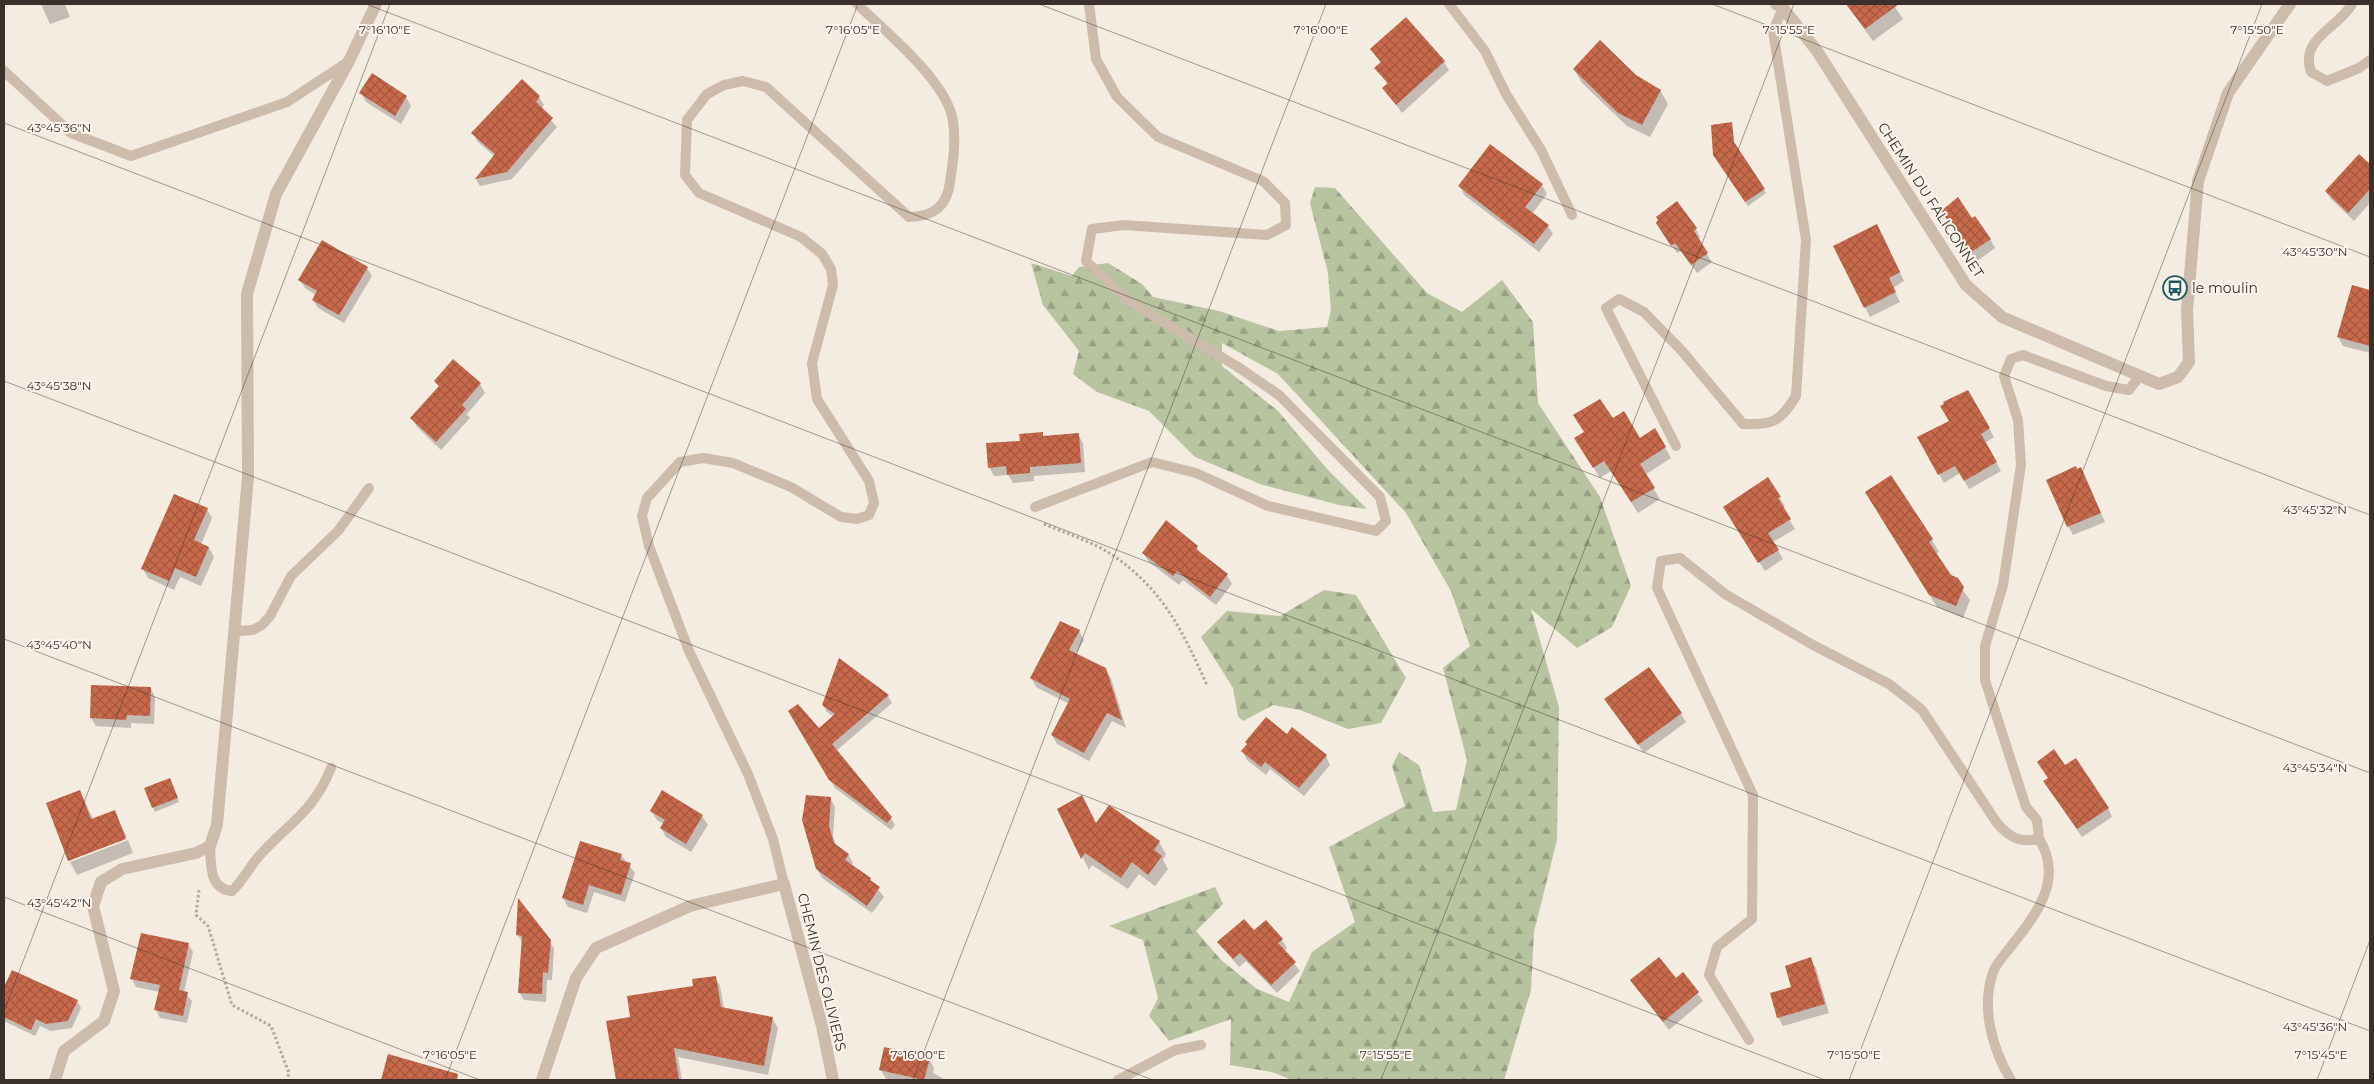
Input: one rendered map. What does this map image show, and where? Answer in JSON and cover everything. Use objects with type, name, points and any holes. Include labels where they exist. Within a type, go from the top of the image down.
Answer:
[{"type":"street","points":[[55,1080],[64,1051],[104,1020],[114,991],[93,906],[101,882],[122,869],[196,853],[210,846],[217,825],[236,631],[248,477],[247,294],[276,194],[349,61],[376,4]]},
{"type":"street","name":"CHEMIN DU FALICONNET","points":[[1779,6],[1818,51],[1966,285],[2002,317],[2159,384],[2178,377],[2189,362],[2186,310],[2198,181],[2228,92],[2290,4]]},
{"type":"street","name":"CHEMIN DES OLIVIERS","points":[[542,1080],[576,978],[596,948],[690,906],[784,884],[822,1026],[834,1080]]},
{"type":"lane","points":[[784,884],[773,839],[748,774],[689,651],[649,546],[642,516],[647,498],[680,462],[703,458],[733,463],[791,487],[841,517],[857,519],[869,514],[874,503],[869,481],[817,399],[812,363],[834,285],[831,270],[822,254],[801,237],[699,193],[685,175],[687,120],[706,94],[724,84],[743,81],[766,87],[908,217],[925,217],[940,208],[950,189],[954,154],[953,119],[937,85],[931,77],[919,63],[857,4]]},
{"type":"lane","points":[[1035,507],[1152,462],[1196,473],[1268,506],[1376,530],[1386,521],[1380,497],[1278,395],[1238,366],[1127,300],[1086,261],[1092,229],[1124,225],[1267,235],[1286,226],[1285,202],[1263,182],[1158,136],[1117,97],[1096,59],[1090,4]]},
{"type":"lane","points":[[1449,4],[1485,51],[1506,94],[1541,150],[1572,215]]},
{"type":"lane","points":[[2352,4],[2318,37],[2309,51],[2308,64],[2311,72],[2327,81],[2359,68],[2370,60]]},
{"type":"lane","points":[[1676,446],[1606,308],[1618,299],[1644,312],[1669,338],[1743,424],[1765,424],[1783,416],[1796,396],[1806,240],[1773,31],[1779,6]]},
{"type":"lane","points":[[4,71],[71,133],[131,156],[287,102],[349,61]]},
{"type":"lane","points":[[2011,1080],[1995,1046],[1988,1010],[1989,985],[1995,968],[2041,902],[2050,878],[2047,851],[2039,839],[2038,820],[2026,807],[1985,680],[1985,646],[2003,585],[2020,465],[2018,420],[2004,376],[2011,359],[2023,355],[2106,386],[2129,390],[2139,377]]},
{"type":"lane","points":[[236,631],[253,630],[262,625],[270,616],[291,576],[338,530],[369,488]]},
{"type":"lane","points":[[1749,1040],[1709,975],[1717,947],[1752,919],[1753,795],[1656,588],[1661,562],[1680,558],[1725,594],[1813,645],[1889,684],[1922,710],[1997,823],[2008,836],[2026,842],[2039,839]]},
{"type":"lane","points":[[210,846],[212,874],[217,885],[225,890],[232,890],[270,845],[308,810],[323,787],[331,768]]},
{"type":"lane","points":[[1118,1080],[1175,1050],[1201,1045]]},
{"type":"path","points":[[1035,507],[1042,523],[1110,553],[1151,586],[1183,632],[1206,685]]},
{"type":"path","points":[[196,853],[201,875],[196,915],[208,926],[232,1005],[271,1026],[289,1074],[287,1080]]},
{"type":"green space","points":[[1315,187],[1335,188],[1427,293],[1462,312],[1502,280],[1533,322],[1538,403],[1600,497],[1631,586],[1612,627],[1577,648],[1531,609],[1559,707],[1557,840],[1534,932],[1531,990],[1504,1080],[1292,1080],[1272,1072],[1230,1065],[1231,1019],[1169,1041],[1149,1016],[1158,998],[1143,940],[1109,926],[1215,887],[1223,904],[1196,931],[1221,960],[1257,989],[1289,1002],[1312,952],[1355,922],[1329,847],[1405,806],[1392,766],[1399,752],[1419,765],[1433,812],[1456,810],[1467,760],[1443,668],[1470,646],[1451,591],[1406,513],[1278,374],[1222,343],[1222,366],[1278,411],[1328,470],[1367,509],[1339,505],[1260,484],[1195,457],[1149,411],[1097,392],[1073,374],[1079,351],[1043,305],[1031,263],[1072,276],[1079,267],[1108,263],[1142,284],[1153,297],[1219,311],[1279,331],[1327,327],[1331,310],[1328,273],[1310,203]]},
{"type":"green space","points":[[1324,590],[1356,595],[1406,678],[1381,723],[1348,729],[1300,710],[1273,705],[1243,721],[1238,716],[1233,688],[1201,637],[1227,611],[1280,616]]},
{"type":"building","points":[[1846,4],[1899,4],[1865,29]]},
{"type":"building","points":[[1406,17],[1445,61],[1396,105],[1382,88],[1388,83],[1374,68],[1381,62],[1370,49]]},
{"type":"building","points":[[1600,40],[1636,75],[1661,90],[1642,125],[1618,113],[1573,69]]},
{"type":"building","points":[[372,73],[407,96],[395,116],[359,93]]},
{"type":"building","points":[[522,79],[540,96],[536,102],[553,118],[507,172],[475,179],[495,154],[471,133]]},
{"type":"building","points":[[1732,122],[1734,142],[1765,189],[1745,202],[1713,155],[1711,125]]},
{"type":"building","points":[[1490,144],[1543,184],[1525,207],[1549,225],[1534,244],[1458,186]]},
{"type":"building","points":[[2359,154],[2370,164],[2370,189],[2348,213],[2325,191]]},
{"type":"building","points":[[1958,197],[1972,218],[1975,216],[1991,239],[1970,253],[1941,211]]},
{"type":"building","points":[[1677,201],[1697,228],[1694,231],[1708,253],[1691,265],[1675,243],[1671,246],[1656,223],[1658,220],[1656,217]]},
{"type":"building","points":[[1877,224],[1900,272],[1889,278],[1896,292],[1864,308],[1833,246]]},
{"type":"building","points":[[322,240],[368,267],[339,315],[312,300],[317,291],[298,280]]},
{"type":"building","points":[[2352,285],[2370,290],[2370,346],[2337,337]]},
{"type":"building","points":[[453,359],[481,383],[462,405],[466,409],[436,442],[410,418],[439,386],[434,381]]},
{"type":"building","points":[[1968,390],[1990,428],[1981,434],[1997,462],[1964,481],[1955,466],[1938,475],[1917,437],[1949,421],[1940,406],[1944,404],[1943,402]]},
{"type":"building","points":[[1600,399],[1613,418],[1624,411],[1640,438],[1655,428],[1666,447],[1640,464],[1655,488],[1631,502],[1604,461],[1593,468],[1574,438],[1584,432],[1573,415]]},
{"type":"building","points":[[1043,432],[1043,436],[1079,433],[1081,463],[1030,467],[1030,473],[1007,475],[1006,466],[988,468],[986,443],[1020,441],[1019,434]]},
{"type":"building","points":[[2076,466],[2077,469],[2081,467],[2101,513],[2067,527],[2046,480]]},
{"type":"building","points":[[1891,475],[1933,539],[1929,542],[1951,575],[1958,578],[1964,587],[1956,606],[1929,595],[1865,492]]},
{"type":"building","points":[[1768,477],[1781,497],[1778,498],[1791,519],[1768,533],[1779,550],[1758,563],[1723,507]]},
{"type":"building","points":[[174,494],[208,508],[194,540],[209,547],[196,577],[175,568],[169,581],[141,569]]},
{"type":"building","points":[[1166,520],[1198,546],[1196,549],[1228,574],[1210,597],[1177,571],[1173,576],[1142,553]]},
{"type":"building","points":[[1060,621],[1080,630],[1069,650],[1106,668],[1122,720],[1107,713],[1084,753],[1051,735],[1070,699],[1030,678]]},
{"type":"building","points":[[839,658],[889,695],[832,744],[892,817],[887,823],[829,780],[788,711],[798,704],[819,728],[835,714],[822,705]]},
{"type":"building","points":[[1649,667],[1682,713],[1638,745],[1604,699]]},
{"type":"building","points":[[91,685],[151,687],[150,716],[127,715],[126,720],[90,718]]},
{"type":"building","points":[[1266,717],[1287,734],[1292,727],[1327,755],[1299,788],[1265,762],[1261,767],[1241,751],[1247,744],[1245,742]]},
{"type":"building","points":[[2054,749],[2065,765],[2076,758],[2109,808],[2077,829],[2043,781],[2048,778],[2037,762]]},
{"type":"building","points":[[170,778],[178,798],[152,808],[144,788]]},
{"type":"building","points":[[80,790],[91,819],[115,810],[126,839],[68,861],[46,803]]},
{"type":"building","points":[[662,790],[703,815],[686,844],[660,828],[665,820],[650,811]]},
{"type":"building","points":[[806,795],[831,797],[829,826],[834,843],[849,854],[845,860],[871,878],[870,880],[880,887],[867,906],[816,869],[802,820]]},
{"type":"building","points":[[1082,795],[1096,823],[1109,805],[1160,841],[1154,850],[1162,856],[1148,875],[1132,862],[1121,878],[1085,853],[1081,859],[1057,809]]},
{"type":"building","points":[[580,841],[622,854],[620,860],[631,863],[621,895],[589,885],[583,905],[562,898]]},
{"type":"building","points":[[518,898],[551,940],[548,973],[543,972],[542,994],[518,993],[522,936],[516,935]]},
{"type":"building","points":[[1244,919],[1254,930],[1266,920],[1283,939],[1278,943],[1296,962],[1271,985],[1240,953],[1233,959],[1217,942]]},
{"type":"building","points":[[141,933],[189,943],[179,990],[188,992],[183,1016],[154,1010],[160,985],[130,979]]},
{"type":"building","points":[[1659,957],[1676,978],[1683,972],[1699,992],[1663,1022],[1630,980]]},
{"type":"building","points":[[1811,957],[1825,1004],[1777,1018],[1770,993],[1791,987],[1785,966]]},
{"type":"building","points":[[12,970],[78,1000],[68,1021],[46,1024],[36,1019],[31,1030],[4,1017],[4,987]]},
{"type":"building","points":[[716,976],[721,1007],[773,1017],[764,1066],[674,1048],[679,1080],[616,1080],[606,1021],[630,1017],[627,996],[693,986],[692,979]]},
{"type":"building","points":[[884,1047],[930,1058],[924,1080],[879,1070]]},
{"type":"building","points":[[388,1054],[458,1074],[457,1080],[381,1080]]},
{"type":"place","name":"le moulin","points":[[2175,288]]}]
